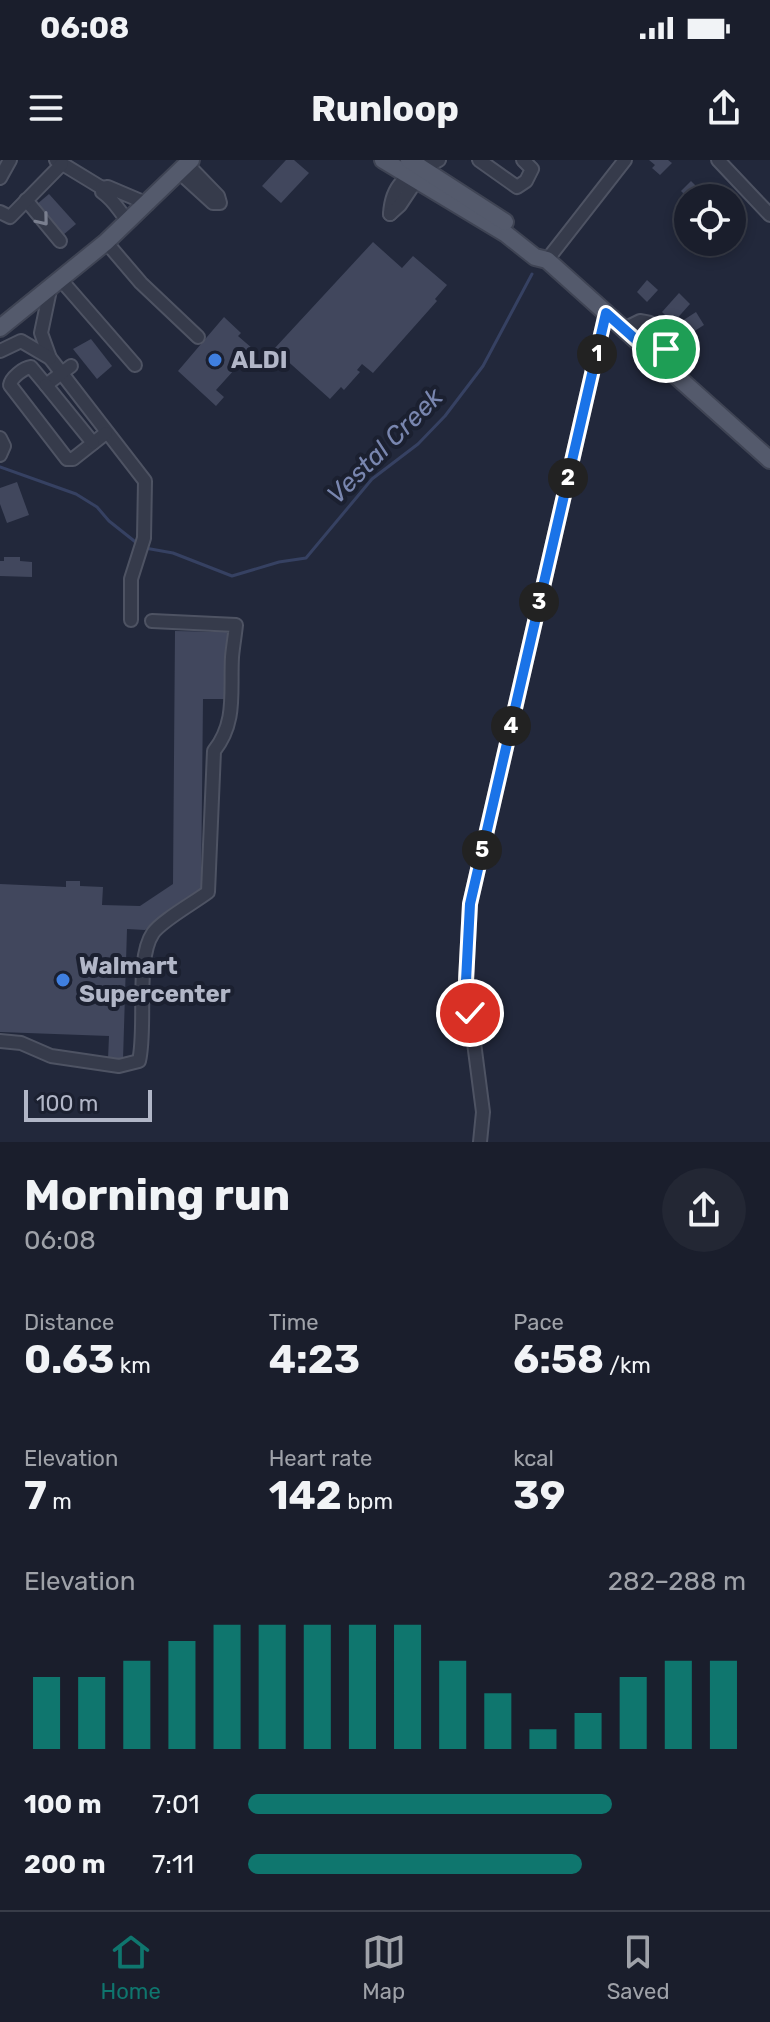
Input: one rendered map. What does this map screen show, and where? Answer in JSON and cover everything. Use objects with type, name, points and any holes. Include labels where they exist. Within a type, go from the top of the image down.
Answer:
[{"type":"main road","points":[[383,160],[414,170],[466,194],[542,248],[547,260],[770,460]]},
{"type":"main road","points":[[0,328],[106,242],[186,166]]},
{"type":"street","points":[[0,178],[10,160]]},
{"type":"street","points":[[414,170],[439,160]]},
{"type":"street","points":[[479,160],[517,187],[526,181],[532,169],[523,160]]},
{"type":"street","points":[[547,260],[625,160]]},
{"type":"street","points":[[718,160],[770,215]]},
{"type":"street","points":[[0,212],[10,217],[59,162],[102,188],[108,187],[148,204]]},
{"type":"street","points":[[102,188],[102,192],[115,201],[118,211],[128,221]]},
{"type":"street","points":[[26,200],[60,241]]},
{"type":"street","points":[[106,242],[141,283],[198,337]]},
{"type":"street","points":[[50,358],[41,333],[55,285],[135,365]]},
{"type":"street","points":[[480,1142],[483,1112],[466,981],[470,904],[606,313]]},
{"type":"street","points":[[624,329],[640,321],[660,327],[666,333],[668,344],[660,361]]},
{"type":"street","points":[[0,351],[21,341],[66,369],[106,433],[145,481],[144,538],[131,579],[131,620]]},
{"type":"street","points":[[93,443],[28,367],[10,383],[11,389],[67,459],[73,459],[106,433]]},
{"type":"street","points":[[46,385],[66,369]]},
{"type":"street","points":[[0,438],[4,446],[0,455]]},
{"type":"street","points":[[0,1041],[21,1043],[51,1056],[119,1066],[139,1061],[143,1045],[145,951],[154,932],[208,892],[214,751],[225,738],[233,707],[232,659],[236,625],[152,621]]},
{"type":"building","points":[[286,160],[294,160],[309,173],[281,203],[262,186]]},
{"type":"building","points":[[649,160],[668,160],[672,163],[660,175]]},
{"type":"building","points":[[49,194],[76,224],[63,235],[36,205]]},
{"type":"building","points":[[373,242],[402,268],[413,256],[447,285],[435,299],[437,301],[373,373],[362,364],[357,370],[360,372],[344,390],[341,387],[330,399],[274,349]]},
{"type":"building","points":[[647,280],[658,290],[647,302],[637,292]]},
{"type":"building","points":[[679,293],[690,304],[673,323],[662,312]]},
{"type":"building","points":[[696,312],[704,325],[693,332],[682,321]]},
{"type":"building","name":"ALDI","points":[[224,317],[253,349],[216,390],[224,397],[216,406],[178,371]]},
{"type":"building","points":[[91,339],[112,366],[97,379],[73,349]]},
{"type":"building","points":[[17,482],[29,515],[7,523],[0,504],[0,488]]},
{"type":"building","points":[[4,557],[20,557],[20,561],[32,562],[32,577],[0,576],[0,561],[4,561]]},
{"type":"building","name":"Walmart Supercenter","points":[[175,631],[227,632],[227,699],[203,699],[201,891],[145,930],[127,929],[123,1060],[108,1059],[109,1036],[0,1032],[0,884],[66,887],[66,881],[80,881],[80,886],[103,887],[102,905],[140,906],[173,884]]},
{"type":"waterway","name":"Vestal Creek","points":[[145,548],[173,553],[232,576],[279,562],[306,558],[372,479],[418,444],[445,416],[483,366],[532,274]]},
{"type":"waterway","name":"Vestal Creek","points":[[0,467],[76,494],[97,507],[138,544]]},
{"type":"place","name":"ALDI","points":[[215,360]]},
{"type":"place","name":"Walmart Supercenter","points":[[63,980]]},
{"type":"route","points":[[470,1013],[466,981],[470,904],[606,313],[660,361],[666,349]]}]
